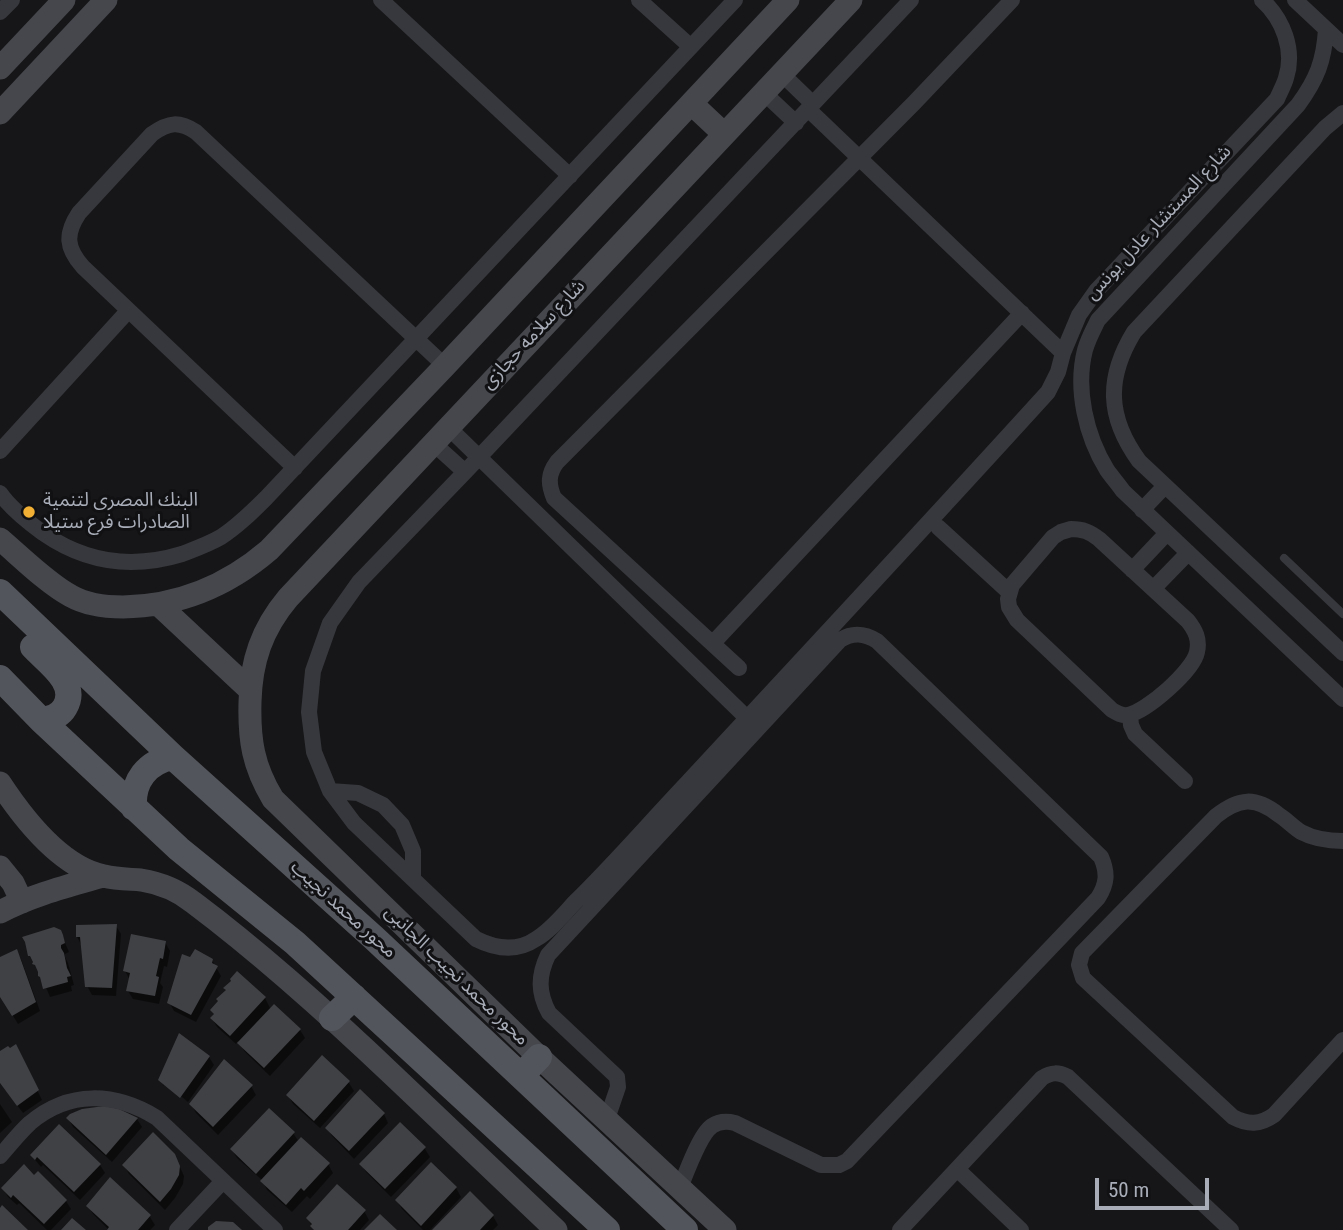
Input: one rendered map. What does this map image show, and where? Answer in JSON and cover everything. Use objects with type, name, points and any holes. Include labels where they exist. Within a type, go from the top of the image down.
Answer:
[{"type":"main road","points":[[9,600],[20,632],[63,677],[68,689],[69,696],[64,709],[54,718],[41,720]]},
{"type":"main road","name":"محور محمد نجيب","points":[[9,600],[173,757],[374,938],[685,1230]]},
{"type":"main road","points":[[0,678],[134,808],[189,857],[295,943],[607,1230]]},
{"type":"main road","points":[[134,808],[135,790],[143,774],[156,762],[173,757]]},
{"type":"main road","points":[[332,1018],[354,997]]},
{"type":"main road","points":[[521,1076],[539,1057]]},
{"type":"street","points":[[0,12],[12,0]]},
{"type":"street","points":[[2,64],[64,0]]},
{"type":"street","points":[[0,114],[106,0]]},
{"type":"street","points":[[381,0],[570,176]]},
{"type":"street","points":[[639,0],[691,47]]},
{"type":"street","points":[[0,493],[33,526],[53,540],[79,552],[110,561],[136,563],[164,559],[198,548],[220,537],[244,520],[295,468],[735,0]]},
{"type":"street","points":[[0,538],[57,588],[80,601],[104,607],[136,607],[180,600],[228,580],[254,563],[445,366],[788,0]]},
{"type":"street","name":"شارع سلامه حجازى","points":[[250,690],[254,662],[263,634],[279,609],[851,0]]},
{"type":"street","points":[[911,0],[359,582],[330,623],[313,671],[309,712],[314,752],[330,791],[354,824],[476,939],[486,944],[517,947],[528,944],[547,930],[1048,392],[1079,315],[1096,291],[1278,99],[1287,76],[1289,51],[1283,27],[1262,0]]},
{"type":"street","points":[[739,668],[554,498],[550,489],[551,470],[914,103],[1012,0]]},
{"type":"street","points":[[1295,0],[1343,45]]},
{"type":"street","name":"شارع المستشار عادل يونس","points":[[1326,29],[1320,70],[1298,105],[1098,320],[1085,350],[1082,394],[1086,420],[1095,446],[1107,470],[1123,491],[1343,699]]},
{"type":"street","points":[[782,73],[859,157],[1063,353]]},
{"type":"street","points":[[764,92],[796,122]]},
{"type":"street","points":[[692,104],[724,134]]},
{"type":"street","points":[[1343,113],[1325,128],[1143,321],[1123,350],[1113,390],[1121,432],[1139,461],[1343,653]]},
{"type":"street","points":[[295,468],[128,311],[75,258],[70,247],[72,223],[79,213],[152,134],[162,127],[174,124],[186,126],[196,132],[445,366]]},
{"type":"street","points":[[0,451],[128,311]]},
{"type":"street","points":[[713,643],[1023,313]]},
{"type":"street","points":[[441,435],[480,457],[747,718]]},
{"type":"street","points":[[441,435],[466,472]]},
{"type":"street","points":[[1142,510],[1165,486]]},
{"type":"street","points":[[938,527],[1009,592]]},
{"type":"street","points":[[1071,529],[1082,529],[1091,533],[1132,570],[1195,629],[1198,651],[1194,661],[1169,689],[1130,715],[1122,715],[1112,710],[1017,620],[1009,607],[1009,592],[1016,578],[1053,537],[1061,531],[1071,529]]},
{"type":"street","points":[[1132,570],[1167,533]]},
{"type":"street","points":[[1153,589],[1188,553]]},
{"type":"street","points":[[159,604],[250,690]]},
{"type":"street","points":[[607,1118],[618,1087],[617,1077],[549,1013],[540,990],[542,966],[548,955],[840,640],[848,635],[868,635],[1101,857],[1106,867],[1104,889],[847,1161],[839,1165],[821,1165],[735,1123],[722,1121],[706,1132],[680,1188]]},
{"type":"street","name":"محور محمد نجيب الجانبى","points":[[250,690],[249,720],[253,753],[258,770],[273,799],[539,1057],[725,1230]]},
{"type":"street","points":[[1130,715],[1135,734],[1185,781]]},
{"type":"street","points":[[0,782],[26,818],[51,845],[80,868],[103,876],[155,883],[179,893],[246,944],[332,1018],[556,1230]]},
{"type":"street","points":[[330,791],[358,793],[383,805],[402,825],[413,850],[413,879]]},
{"type":"street","points":[[1343,841],[1326,841],[1300,831],[1265,805],[1247,801],[1230,805],[1216,816],[1082,953],[1079,965],[1083,978],[1233,1117],[1243,1122],[1254,1124],[1274,1115],[1343,1040]]},
{"type":"street","points":[[0,867],[13,883],[22,902]]},
{"type":"street","points":[[0,912],[60,888],[103,876]]},
{"type":"street","points":[[900,1230],[1042,1079],[1056,1072],[1068,1077],[1231,1230]]},
{"type":"street","points":[[0,1156],[28,1125],[59,1105],[80,1099],[122,1101],[142,1108],[157,1118],[275,1230]]},
{"type":"street","points":[[957,1169],[1021,1230]]},
{"type":"street","points":[[177,1230],[223,1181]]},
{"type":"lane","points":[[1284,558],[1343,614]]},
{"type":"building","points":[[117,924],[112,988],[85,987],[80,937],[76,937],[76,925]]},
{"type":"building","points":[[54,927],[61,930],[63,935],[65,943],[61,948],[71,976],[67,977],[68,982],[43,989],[22,937]]},
{"type":"building","points":[[131,934],[166,941],[156,976],[159,977],[155,996],[126,991],[130,973],[123,971]]},
{"type":"building","points":[[17,949],[36,1002],[12,1016],[0,997],[0,957]]},
{"type":"building","points":[[195,949],[213,959],[212,963],[218,966],[191,1015],[167,1003],[182,954],[190,957]]},
{"type":"building","points":[[237,971],[266,997],[230,1036],[210,1018],[214,1014],[210,1010]]},
{"type":"building","points":[[274,1004],[301,1029],[264,1068],[237,1043]]},
{"type":"building","points":[[179,1033],[210,1056],[180,1098],[158,1080]]},
{"type":"building","points":[[16,1044],[39,1090],[17,1106],[0,1083],[0,1051]]},
{"type":"building","points":[[322,1055],[350,1081],[314,1121],[286,1095]]},
{"type":"building","points":[[224,1059],[253,1085],[213,1127],[189,1104]]},
{"type":"building","points":[[360,1089],[385,1113],[349,1151],[325,1128]]},
{"type":"building","points":[[104,1106],[119,1109],[138,1118],[106,1155],[66,1118],[82,1109]]},
{"type":"building","points":[[269,1108],[295,1132],[256,1174],[230,1149]]},
{"type":"building","points":[[400,1122],[426,1147],[385,1189],[359,1164]]},
{"type":"building","points":[[59,1124],[101,1164],[74,1192],[37,1157],[35,1160],[30,1155]]},
{"type":"building","points":[[153,1132],[175,1154],[180,1166],[179,1175],[160,1202],[122,1165]]},
{"type":"building","points":[[301,1137],[330,1163],[304,1191],[301,1188],[286,1205],[260,1181]]},
{"type":"building","points":[[431,1162],[457,1187],[421,1226],[395,1200]]},
{"type":"building","points":[[24,1164],[34,1175],[38,1171],[67,1200],[44,1224],[13,1195],[11,1198],[1,1188]]},
{"type":"building","points":[[110,1177],[151,1215],[138,1230],[107,1230],[109,1227],[86,1206]]},
{"type":"building","points":[[337,1184],[366,1210],[348,1230],[314,1230],[306,1218]]},
{"type":"building","points":[[470,1191],[494,1215],[480,1230],[432,1230]]},
{"type":"building","points":[[2,1205],[28,1230],[0,1230]]},
{"type":"building","points":[[380,1214],[397,1230],[364,1230]]},
{"type":"building","points":[[72,1218],[86,1230],[61,1230]]},
{"type":"building","points":[[216,1221],[233,1222],[242,1230],[208,1230]]},
{"type":"place","name":"البنك المصرى لتنمية الصادرات فرع ستيلا","points":[[29,512]]}]
